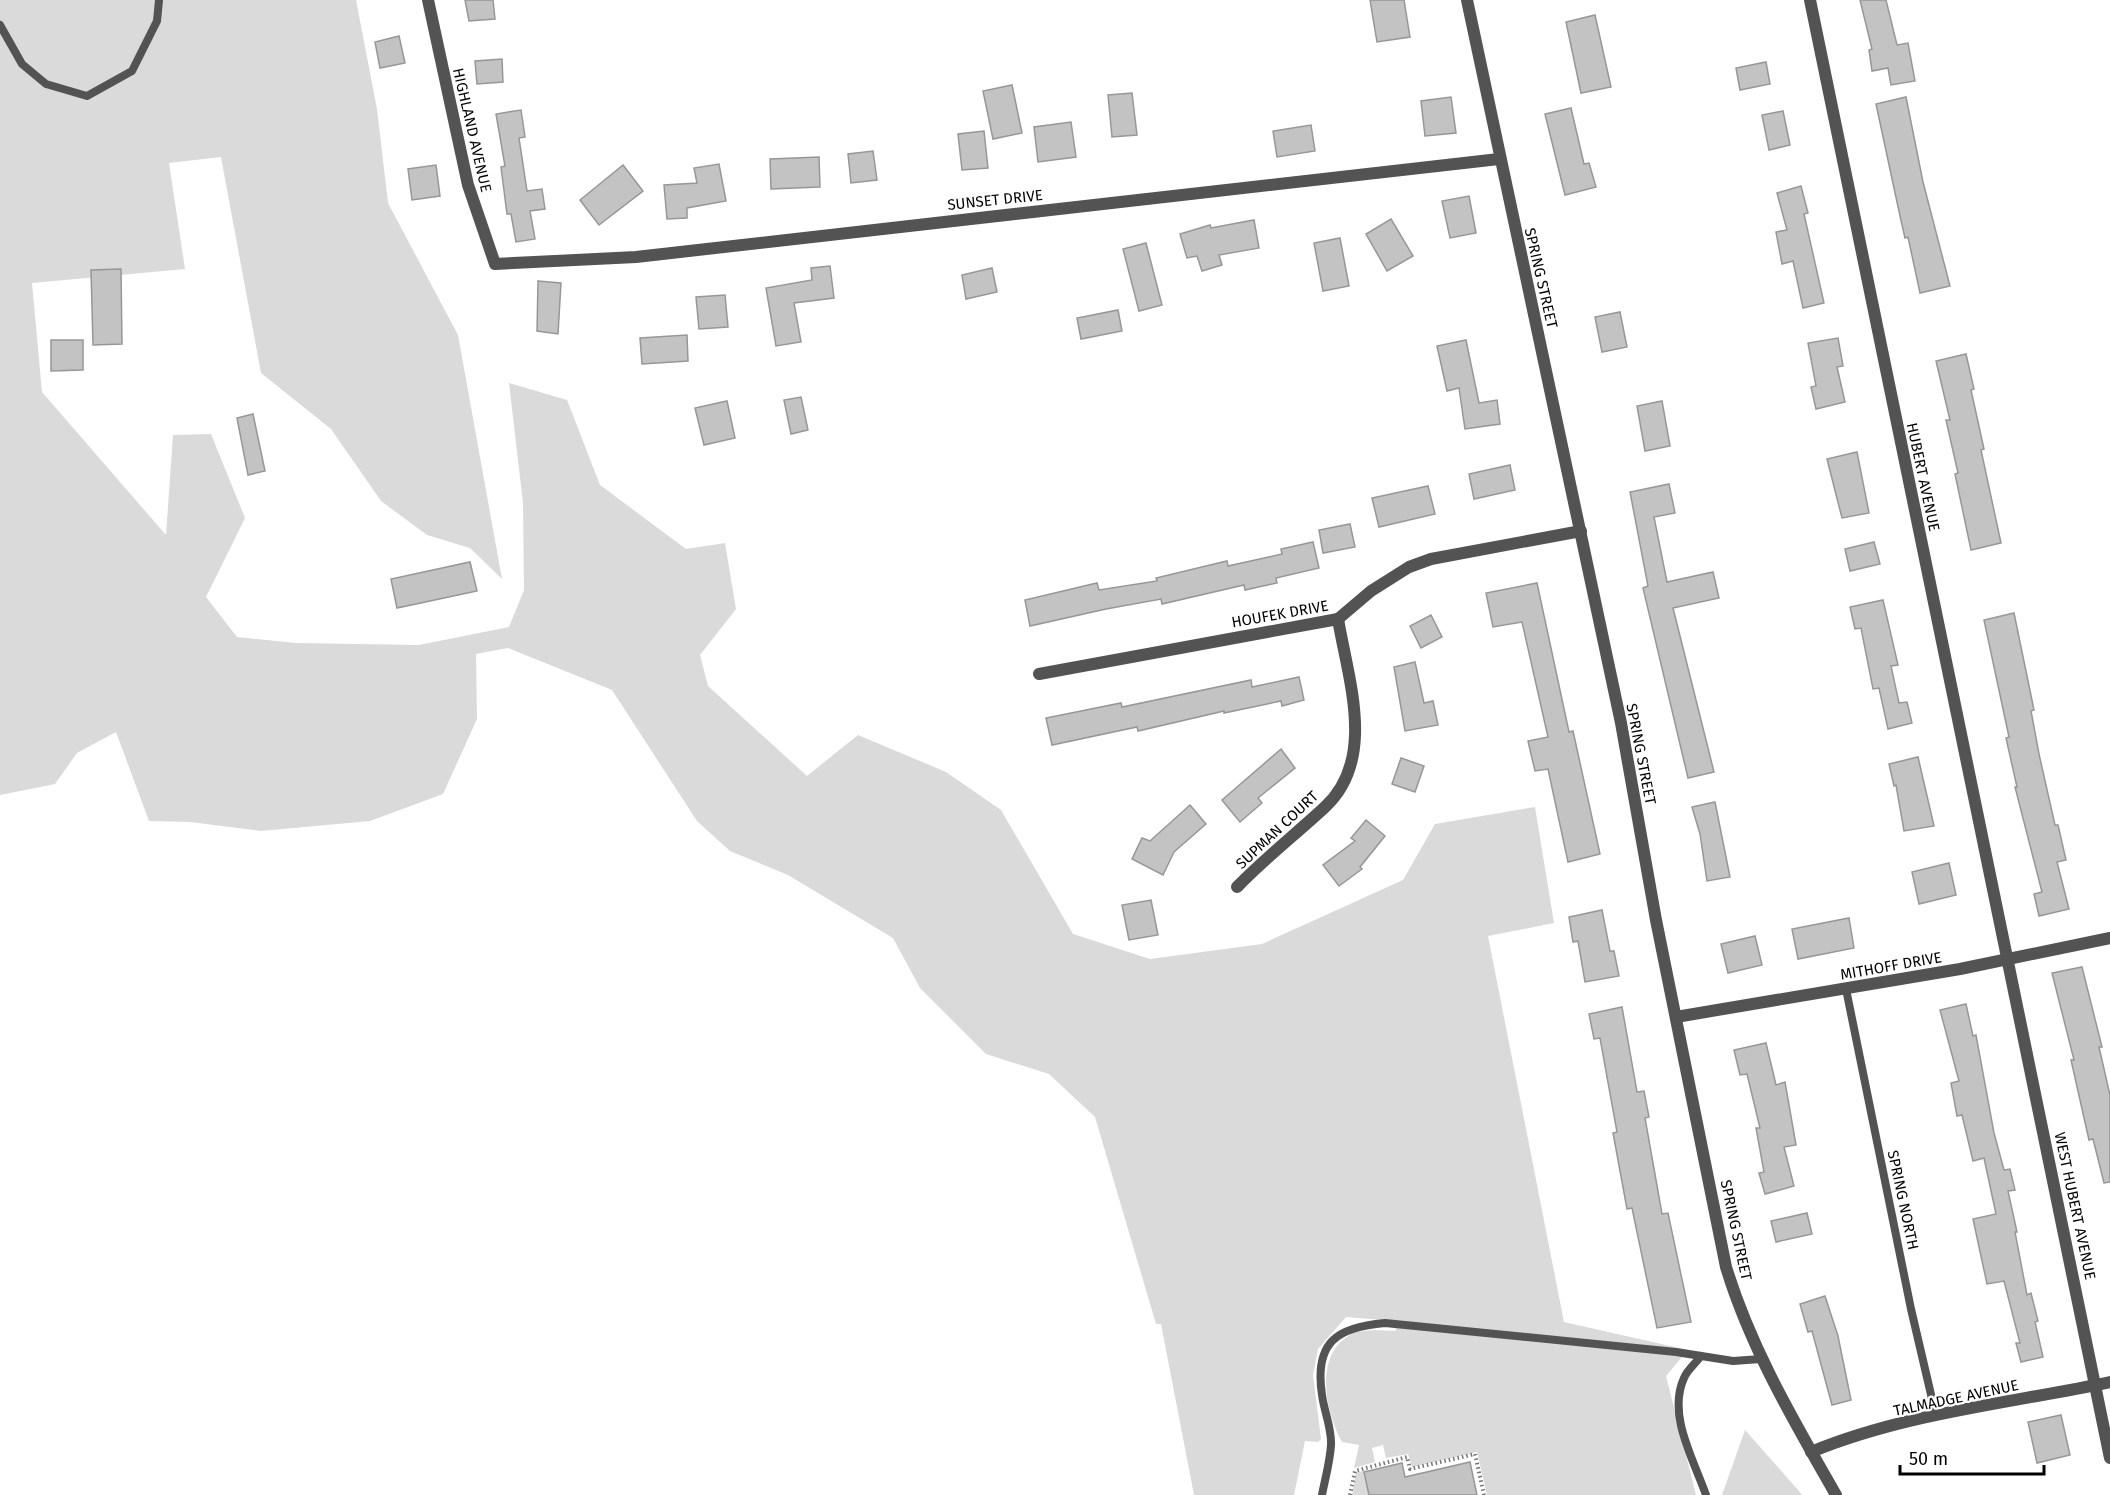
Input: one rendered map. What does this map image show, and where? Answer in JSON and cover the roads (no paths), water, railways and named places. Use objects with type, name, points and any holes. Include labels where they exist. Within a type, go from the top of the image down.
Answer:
[{"type":"street","name":"HIGHLAND AVENUE","points":[[428,0],[468,185],[495,264]]},
{"type":"street","name":"SPRING STREET","points":[[1467,0],[1499,159],[1621,723],[1726,1267],[1739,1311],[1761,1359],[1836,1495]]},
{"type":"street","name":"HUBERT AVENUE","points":[[1810,0],[2007,960]]},
{"type":"street","name":"SUNSET DRIVE","points":[[495,264],[636,257],[1499,159]]},
{"type":"street","name":"HOUFEK DRIVE","points":[[1039,674],[1338,620],[1371,591],[1409,567],[1431,559],[1581,531]]},
{"type":"street","name":"SUPMAN COURT","points":[[1237,887],[1262,861],[1326,806],[1349,771],[1355,746],[1355,716],[1338,620]]},
{"type":"street","name":"MITHOFF DRIVE","points":[[1676,1017],[1846,989],[2110,939]]},
{"type":"street","name":"WEST HUBERT AVENUE","points":[[2007,960],[2097,1385],[2110,1458]]},
{"type":"street","name":"TALMADGE AVENUE","points":[[1811,1452],[1864,1434],[1936,1416],[2110,1382]]},
{"type":"lane","points":[[0,25],[22,64],[46,84],[87,96],[132,71],[157,21],[159,0]]},
{"type":"lane","name":"SPRING NORTH","points":[[1846,989],[1911,1309],[1936,1416]]},
{"type":"lane","points":[[1322,1495],[1331,1444],[1322,1394],[1323,1355],[1333,1340],[1358,1326],[1385,1323],[1732,1361],[1761,1359]]},
{"type":"lane","points":[[1701,1356],[1684,1377],[1678,1409],[1686,1441],[1706,1495]]}]
